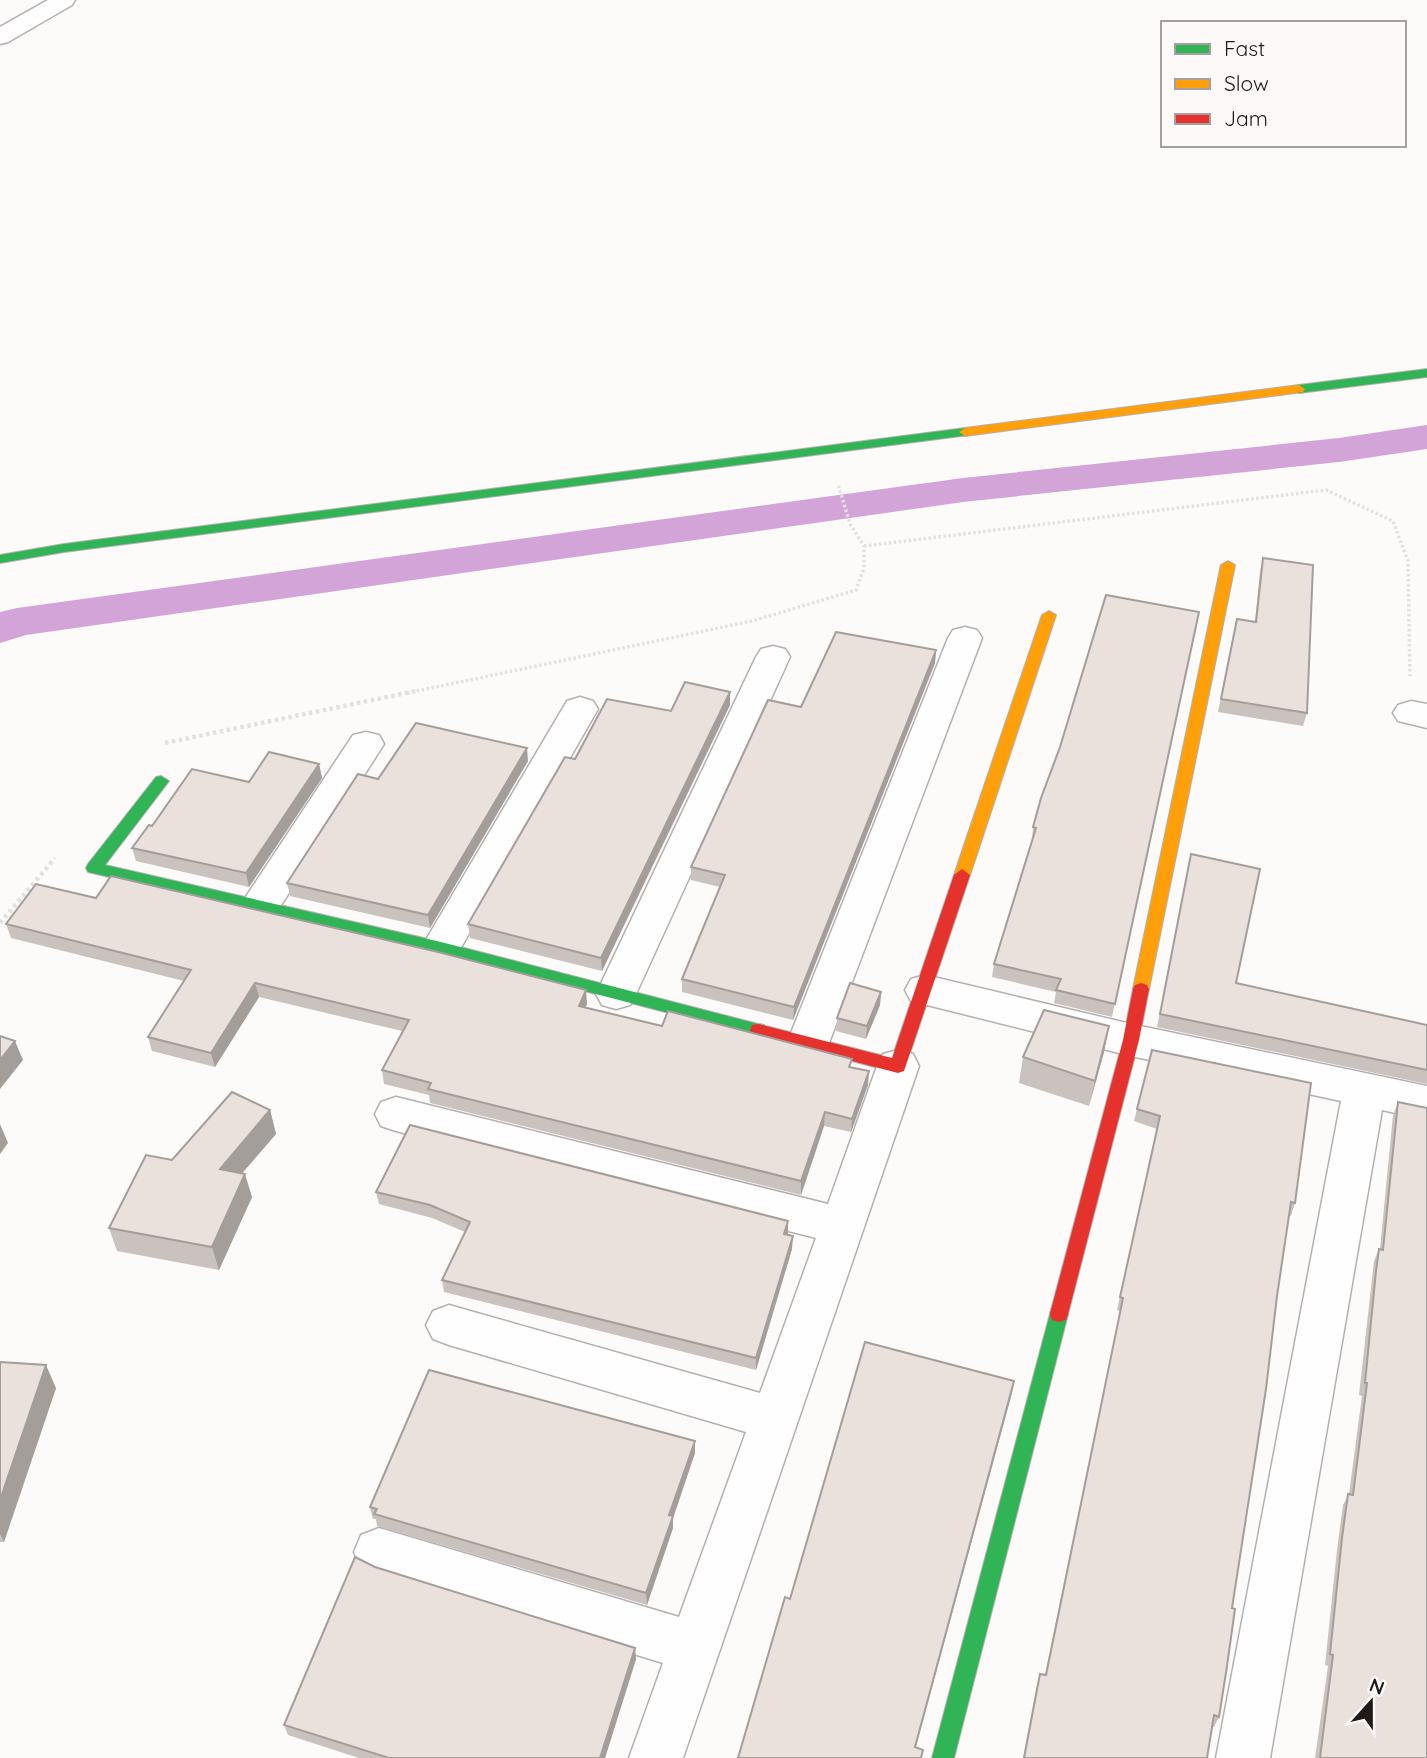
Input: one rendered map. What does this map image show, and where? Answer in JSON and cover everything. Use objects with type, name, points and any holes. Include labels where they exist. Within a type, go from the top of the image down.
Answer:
[{"type":"street","points":[[0,37],[64,0]]},
{"type":"street","points":[[0,559],[64,548],[1427,373]]},
{"type":"street","points":[[943,1758],[1131,1040],[1228,565]]},
{"type":"street","points":[[656,1758],[925,990],[1049,615]]},
{"type":"street","points":[[808,1043],[965,638]]},
{"type":"street","points":[[616,993],[773,657]]},
{"type":"street","points":[[441,948],[580,709]]},
{"type":"street","points":[[259,908],[366,744]]},
{"type":"street","points":[[162,781],[94,868],[441,948],[898,1066]]},
{"type":"street","points":[[925,990],[1131,1040],[1427,1103]]},
{"type":"street","points":[[1243,1758],[1365,1088]]},
{"type":"street","points":[[396,1115],[843,1226]]},
{"type":"street","points":[[449,1325],[775,1419]]},
{"type":"street","points":[[379,1552],[695,1647]]},
{"type":"path","points":[[157,746],[178,738],[752,621],[856,590],[864,568],[864,546],[850,524],[834,473]]},
{"type":"path","points":[[864,546],[1326,490],[1393,521],[1408,561],[1419,714]]},
{"type":"path","points":[[0,923],[60,851]]},
{"type":"building","points":[[1263,558],[1313,565],[1307,713],[1221,699],[1237,619],[1256,622]]},
{"type":"building","points":[[1106,595],[1199,612],[1115,1004],[1056,990],[1061,979],[994,964],[1036,828],[1033,827],[1041,798],[1060,747]]},
{"type":"building","points":[[836,632],[936,650],[794,1007],[682,979],[725,875],[691,867],[768,700],[801,707]]},
{"type":"building","points":[[685,682],[730,692],[601,958],[468,924],[565,757],[575,759],[607,699],[671,711]]},
{"type":"building","points":[[416,723],[527,748],[428,915],[287,883],[358,774],[378,779]]},
{"type":"building","points":[[269,752],[319,764],[246,873],[132,848],[149,825],[152,826],[192,769],[249,782]]},
{"type":"building","points":[[1191,854],[1260,869],[1236,983],[1427,1025],[1427,1070],[1160,1014]]},
{"type":"building","points":[[111,876],[438,952],[586,990],[579,1006],[662,1026],[668,1011],[852,1059],[849,1067],[869,1071],[852,1119],[825,1112],[801,1181],[428,1089],[431,1083],[382,1070],[409,1020],[255,983],[211,1053],[148,1037],[191,970],[6,924],[36,884],[96,898]]},
{"type":"building","points":[[850,983],[881,992],[867,1026],[837,1018]]},
{"type":"building","points":[[1044,1010],[1109,1026],[1095,1081],[1023,1057]]},
{"type":"building","points":[[0,1036],[15,1041],[0,1060]]},
{"type":"building","points":[[1152,1050],[1311,1083],[1295,1203],[1291,1202],[1277,1296],[1219,1717],[1214,1715],[1207,1758],[1024,1758],[1040,1674],[1046,1675],[1123,1298],[1120,1297],[1160,1116],[1137,1109]]},
{"type":"building","points":[[232,1092],[270,1110],[220,1169],[245,1174],[212,1247],[109,1228],[146,1155],[172,1160]]},
{"type":"building","points":[[1398,1102],[1427,1108],[1427,1758],[1320,1758],[1333,1655],[1330,1654],[1342,1538],[1348,1494],[1353,1495],[1367,1383],[1376,1271],[1379,1249],[1383,1250]]},
{"type":"building","points":[[410,1125],[788,1221],[784,1234],[793,1236],[756,1358],[442,1280],[470,1222],[430,1205],[376,1192]]},
{"type":"building","points":[[865,1342],[1014,1381],[915,1747],[923,1750],[921,1758],[738,1758],[785,1597],[790,1599]]},
{"type":"building","points":[[0,1362],[46,1365],[0,1500]]},
{"type":"building","points":[[429,1370],[695,1441],[646,1593],[374,1514],[377,1509],[370,1507]]},
{"type":"building","points":[[355,1557],[375,1567],[635,1648],[600,1758],[389,1758],[284,1725]]},
{"type":"waterway","points":[[0,629],[17,622],[963,490],[1339,450],[1427,437]]},
{"type":"traffic: fast","points":[[1299,389],[1427,373]]},
{"type":"traffic: fast","points":[[0,559],[64,548],[965,432]]},
{"type":"traffic: fast","points":[[161,781],[94,868],[441,948],[758,1030]]},
{"type":"traffic: fast","points":[[943,1758],[1059,1314]]},
{"type":"traffic: slow","points":[[965,432],[1299,389]]},
{"type":"traffic: slow","points":[[1141,989],[1228,565]]},
{"type":"traffic: slow","points":[[962,875],[1049,615]]},
{"type":"traffic: jam","points":[[758,1030],[898,1066],[962,875]]},
{"type":"traffic: jam","points":[[1059,1314],[1131,1040],[1141,989]]}]
